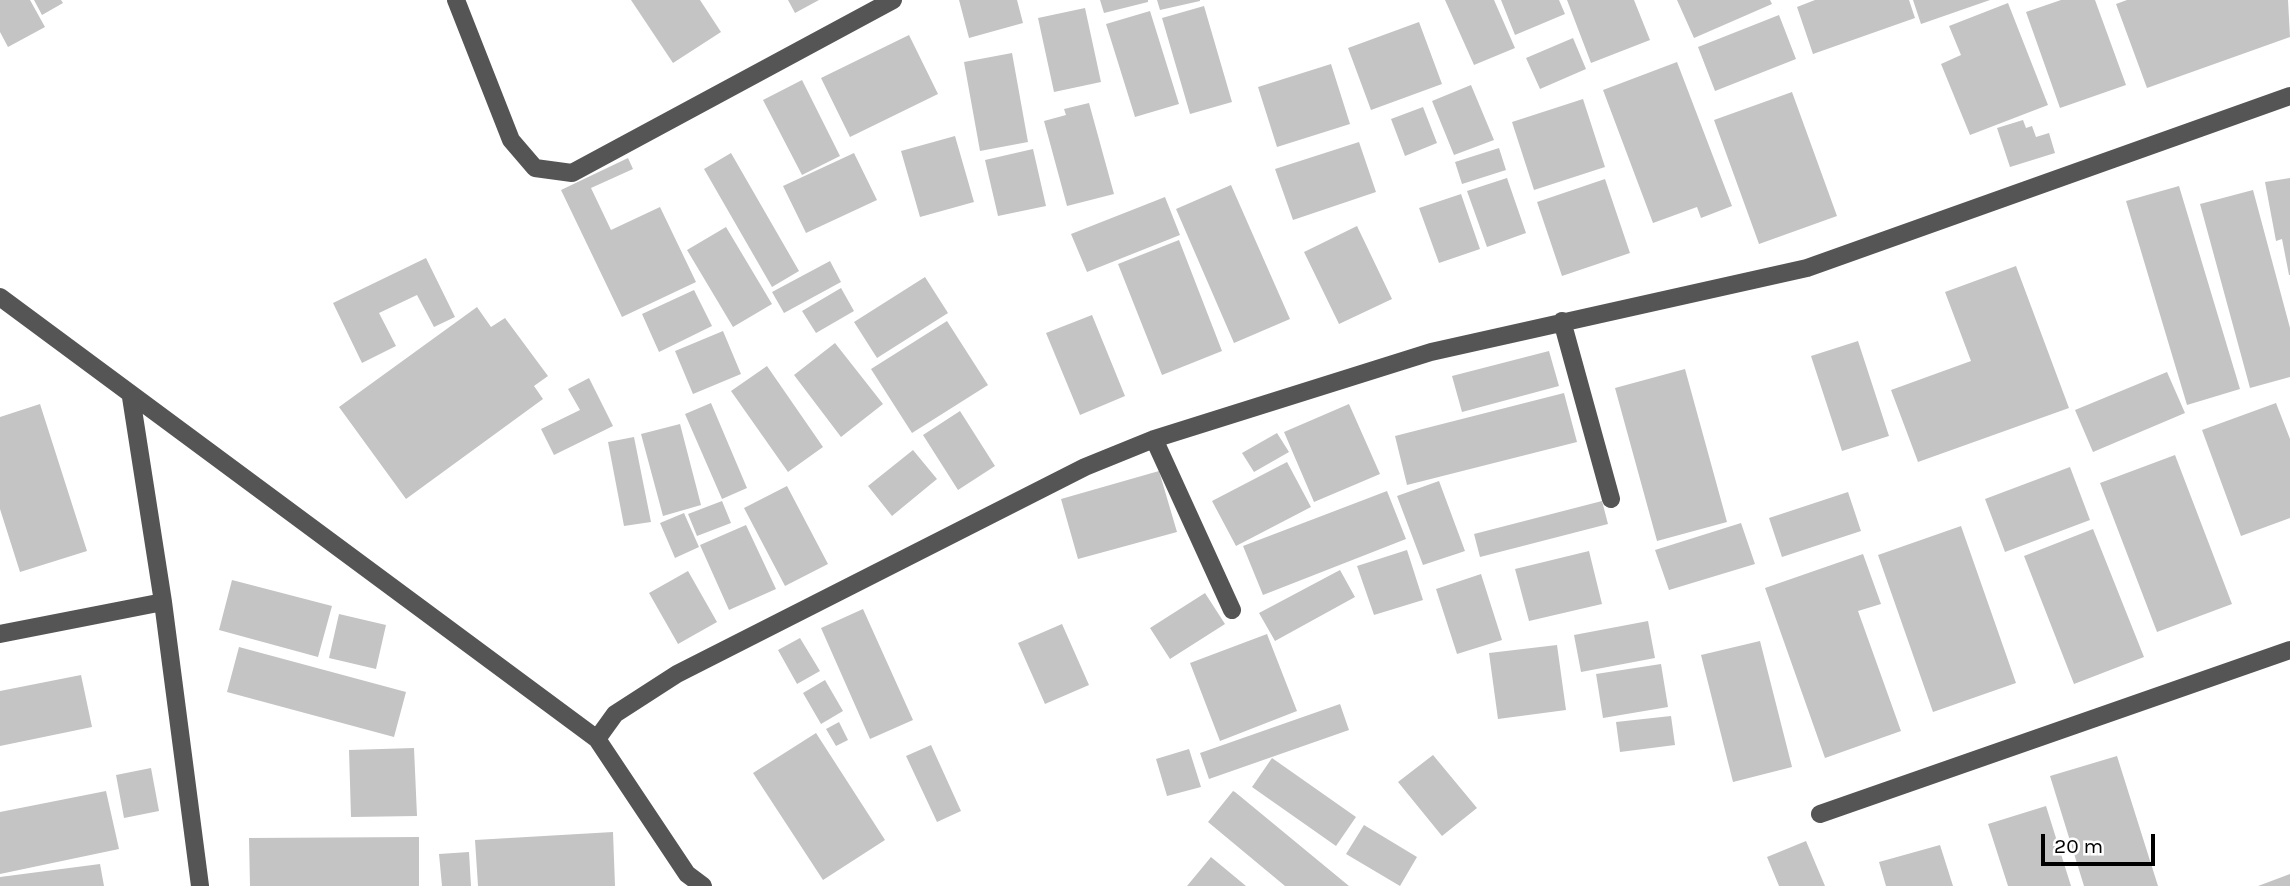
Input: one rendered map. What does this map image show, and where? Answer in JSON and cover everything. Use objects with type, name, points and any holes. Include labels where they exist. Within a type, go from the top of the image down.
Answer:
[{"type":"street","points":[[456,0],[511,141],[535,168],[572,173],[893,0]]},
{"type":"street","points":[[597,739],[615,714],[677,674],[1085,467],[1154,439],[1431,352],[1807,268],[2290,96]]},
{"type":"street","points":[[0,297],[131,397],[597,739],[688,880],[703,886]]},
{"type":"street","points":[[1562,321],[1611,499]]},
{"type":"street","points":[[131,397],[163,602],[200,886]]},
{"type":"street","points":[[1154,439],[1232,610]]},
{"type":"street","points":[[0,634],[163,602]]},
{"type":"street","points":[[1820,814],[2290,650]]},
{"type":"building","points":[[0,0],[30,0],[45,27],[8,47],[0,32]]},
{"type":"building","points":[[34,0],[61,0],[63,3],[42,15]]},
{"type":"building","points":[[631,0],[700,0],[721,32],[673,63]]},
{"type":"building","points":[[788,0],[819,0],[795,13]]},
{"type":"building","points":[[959,0],[1017,0],[1023,23],[969,38]]},
{"type":"building","points":[[1100,0],[1148,0],[1148,2],[1104,13]]},
{"type":"building","points":[[1157,0],[1200,0],[1200,1],[1160,10]]},
{"type":"building","points":[[1445,0],[1494,0],[1515,48],[1474,65]]},
{"type":"building","points":[[1501,0],[1559,0],[1565,14],[1515,35]]},
{"type":"building","points":[[1567,0],[1634,0],[1650,40],[1591,63]]},
{"type":"building","points":[[1677,0],[1770,0],[1772,4],[1694,38]]},
{"type":"building","points":[[1815,0],[1909,0],[1915,18],[1813,54],[1797,7]]},
{"type":"building","points":[[1913,0],[1990,0],[1921,24]]},
{"type":"building","points":[[2061,0],[2095,0],[2126,85],[2060,108],[2026,12]]},
{"type":"building","points":[[2127,0],[2288,0],[2290,37],[2147,88],[2116,4]]},
{"type":"building","points":[[2008,3],[2048,105],[1970,135],[1941,64],[1961,55],[1949,26]]},
{"type":"building","points":[[1204,6],[1232,102],[1190,114],[1162,18]]},
{"type":"building","points":[[1085,8],[1101,82],[1054,92],[1038,18]]},
{"type":"building","points":[[1150,11],[1179,104],[1135,117],[1106,24]]},
{"type":"building","points":[[1779,15],[1796,59],[1715,91],[1698,47]]},
{"type":"building","points":[[1419,22],[1442,84],[1371,110],[1348,48]]},
{"type":"building","points":[[909,35],[938,94],[850,137],[821,78]]},
{"type":"building","points":[[1573,38],[1586,69],[1540,89],[1526,58]]},
{"type":"building","points":[[1012,53],[1028,142],[980,151],[964,62]]},
{"type":"building","points":[[1677,62],[1732,206],[1701,218],[1697,207],[1653,223],[1603,90]]},
{"type":"building","points":[[1331,64],[1350,124],[1277,147],[1258,87]]},
{"type":"building","points":[[802,80],[840,156],[802,175],[763,100]]},
{"type":"building","points":[[1471,85],[1494,140],[1454,155],[1432,101]]},
{"type":"building","points":[[1792,92],[1837,216],[1759,244],[1714,120]]},
{"type":"building","points":[[1583,99],[1605,167],[1534,190],[1512,122]]},
{"type":"building","points":[[1089,103],[1114,194],[1067,206],[1044,121],[1066,115],[1064,109]]},
{"type":"building","points":[[1423,107],[1437,143],[1405,156],[1391,119]]},
{"type":"building","points":[[2023,120],[2026,128],[2032,126],[2036,137],[2049,133],[2055,153],[2010,167],[1997,128]]},
{"type":"building","points":[[955,136],[974,202],[920,217],[901,151]]},
{"type":"building","points":[[1359,142],[1376,192],[1293,220],[1275,169]]},
{"type":"building","points":[[1499,148],[1506,170],[1462,184],[1455,162]]},
{"type":"building","points":[[1033,149],[1046,206],[998,216],[985,160]]},
{"type":"building","points":[[731,153],[799,271],[772,287],[704,169]]},
{"type":"building","points":[[854,153],[877,200],[806,233],[783,186]]},
{"type":"building","points":[[628,158],[633,169],[591,188],[611,230],[660,207],[696,282],[622,317],[561,190]]},
{"type":"building","points":[[1507,178],[1526,233],[1487,247],[1467,191]]},
{"type":"building","points":[[2290,178],[2289,275],[2282,239],[2276,241],[2265,182]]},
{"type":"building","points":[[1605,179],[1630,253],[1562,276],[1537,202]]},
{"type":"building","points":[[1231,185],[1290,319],[1234,343],[1176,209]]},
{"type":"building","points":[[2179,186],[2240,389],[2187,405],[2126,201]]},
{"type":"building","points":[[2253,190],[2290,328],[2290,377],[2250,388],[2200,204]]},
{"type":"building","points":[[1461,194],[1480,249],[1439,263],[1419,208]]},
{"type":"building","points":[[1165,197],[1180,235],[1087,272],[1071,234]]},
{"type":"building","points":[[1357,226],[1392,299],[1339,324],[1304,252]]},
{"type":"building","points":[[726,227],[772,304],[733,327],[687,250]]},
{"type":"building","points":[[1179,240],[1222,351],[1162,375],[1118,264]]},
{"type":"building","points":[[426,258],[455,317],[434,327],[417,295],[379,313],[396,346],[362,363],[333,303]]},
{"type":"building","points":[[830,261],[841,282],[784,313],[772,292]]},
{"type":"building","points":[[2016,266],[2069,408],[1918,462],[1891,390],[1971,361],[1945,292]]},
{"type":"building","points":[[925,277],[948,313],[877,358],[854,322]]},
{"type":"building","points":[[841,288],[854,311],[816,333],[802,311]]},
{"type":"building","points":[[694,290],[712,326],[659,352],[642,314]]},
{"type":"building","points":[[477,307],[491,327],[505,318],[548,376],[534,386],[543,399],[406,499],[339,407]]},
{"type":"building","points":[[1092,315],[1125,396],[1080,415],[1046,333]]},
{"type":"building","points":[[947,321],[988,385],[912,433],[871,369]]},
{"type":"building","points":[[723,331],[741,374],[693,394],[675,351]]},
{"type":"building","points":[[1858,341],[1889,436],[1842,451],[1811,356]]},
{"type":"building","points":[[835,343],[883,404],[841,437],[794,375]]},
{"type":"building","points":[[1549,351],[1559,386],[1462,412],[1452,376]]},
{"type":"building","points":[[767,366],[823,447],[788,472],[731,391]]},
{"type":"building","points":[[1685,369],[1727,522],[1657,541],[1615,388]]},
{"type":"building","points":[[2167,372],[2185,413],[2093,452],[2075,410]]},
{"type":"building","points":[[589,378],[613,426],[554,455],[541,429],[580,410],[568,389]]},
{"type":"building","points":[[1564,393],[1577,442],[1407,485],[1395,436]]},
{"type":"building","points":[[711,403],[747,488],[722,499],[685,414]]},
{"type":"building","points":[[2276,403],[2290,439],[2290,518],[2241,536],[2202,430]]},
{"type":"building","points":[[40,404],[87,551],[20,572],[0,509],[0,417]]},
{"type":"building","points":[[1349,404],[1380,474],[1314,502],[1284,432]]},
{"type":"building","points":[[960,411],[995,466],[958,490],[923,435]]},
{"type":"building","points":[[680,424],[701,505],[663,516],[641,434]]},
{"type":"building","points":[[1277,433],[1289,452],[1254,472],[1242,453]]},
{"type":"building","points":[[634,437],[651,522],[624,526],[608,442]]},
{"type":"building","points":[[913,450],[937,479],[892,516],[868,486]]},
{"type":"building","points":[[2175,455],[2232,604],[2157,632],[2100,483]]},
{"type":"building","points":[[1287,462],[1311,507],[1236,546],[1212,501]]},
{"type":"building","points":[[2070,467],[2090,520],[2005,552],[1985,499]]},
{"type":"building","points":[[1159,471],[1177,532],[1078,559],[1061,499]]},
{"type":"building","points":[[1439,481],[1465,551],[1423,565],[1397,496]]},
{"type":"building","points":[[787,486],[828,564],[785,586],[744,508]]},
{"type":"building","points":[[1387,491],[1406,539],[1263,595],[1243,546]]},
{"type":"building","points":[[1848,492],[1861,531],[1782,557],[1769,518]]},
{"type":"building","points":[[722,501],[731,523],[697,536],[688,514]]},
{"type":"building","points":[[1602,501],[1608,524],[1480,557],[1474,534]]},
{"type":"building","points":[[684,513],[699,547],[675,558],[660,523]]},
{"type":"building","points":[[1741,523],[1755,564],[1669,590],[1655,550]]},
{"type":"building","points":[[746,525],[776,589],[729,610],[700,545]]},
{"type":"building","points":[[1961,526],[2016,683],[1933,712],[1878,555]]},
{"type":"building","points":[[2093,529],[2144,657],[2074,684],[2024,556]]},
{"type":"building","points":[[1407,550],[1423,600],[1374,615],[1357,566]]},
{"type":"building","points":[[1589,551],[1602,604],[1529,621],[1515,569]]},
{"type":"building","points":[[1863,554],[1881,604],[1858,611],[1901,731],[1825,758],[1765,588]]},
{"type":"building","points":[[1340,570],[1355,597],[1275,641],[1259,613]]},
{"type":"building","points":[[688,571],[717,622],[678,644],[649,593]]},
{"type":"building","points":[[1481,574],[1502,640],[1457,654],[1436,589]]},
{"type":"building","points":[[232,580],[332,606],[318,657],[219,630]]},
{"type":"building","points":[[1205,593],[1225,624],[1170,659],[1150,628]]},
{"type":"building","points":[[863,609],[913,720],[870,739],[821,628]]},
{"type":"building","points":[[339,614],[386,625],[376,669],[329,658]]},
{"type":"building","points":[[1648,621],[1655,658],[1581,672],[1574,635]]},
{"type":"building","points":[[1062,624],[1089,685],[1045,704],[1018,643]]},
{"type":"building","points":[[1267,634],[1297,711],[1220,741],[1190,663]]},
{"type":"building","points":[[800,638],[820,671],[797,684],[778,650]]},
{"type":"building","points":[[1760,641],[1792,767],[1733,782],[1701,655]]},
{"type":"building","points":[[1557,645],[1566,710],[1498,719],[1489,653]]},
{"type":"building","points":[[239,647],[406,692],[394,737],[227,692]]},
{"type":"building","points":[[1661,664],[1668,707],[1603,718],[1596,674]]},
{"type":"building","points":[[81,675],[92,727],[0,746],[0,691]]},
{"type":"building","points":[[825,680],[843,711],[821,724],[803,693]]},
{"type":"building","points":[[1340,704],[1349,730],[1209,779],[1200,753]]},
{"type":"building","points":[[1671,716],[1675,745],[1620,752],[1616,722]]},
{"type":"building","points":[[839,722],[848,740],[836,746],[826,729]]},
{"type":"building","points":[[816,733],[885,840],[823,880],[753,773]]},
{"type":"building","points":[[931,745],[961,811],[937,822],[906,756]]},
{"type":"building","points":[[414,748],[417,816],[351,817],[349,750]]},
{"type":"building","points":[[1189,749],[1201,787],[1167,796],[1156,759]]},
{"type":"building","points":[[1433,755],[1477,808],[1442,836],[1398,782]]},
{"type":"building","points":[[2117,756],[2158,886],[2084,886],[2050,776]]},
{"type":"building","points":[[1272,758],[1356,817],[1336,846],[1252,787]]},
{"type":"building","points":[[151,768],[159,811],[124,818],[116,775]]},
{"type":"building","points":[[106,791],[119,849],[0,874],[0,812]]},
{"type":"building","points":[[1233,791],[1349,886],[1285,886],[1208,822]]},
{"type":"building","points":[[2046,806],[2071,886],[2008,886],[1988,824]]},
{"type":"building","points":[[1364,825],[1417,857],[1400,886],[1346,854]]},
{"type":"building","points":[[613,832],[615,886],[478,886],[475,840]]},
{"type":"building","points":[[419,837],[419,886],[250,886],[249,838]]},
{"type":"building","points":[[1806,841],[1825,886],[1779,886],[1767,857]]},
{"type":"building","points":[[1940,845],[1953,886],[1886,886],[1879,862]]},
{"type":"building","points":[[469,852],[471,886],[442,886],[439,854]]},
{"type":"building","points":[[1211,857],[1246,886],[1187,886]]},
{"type":"building","points":[[100,864],[104,886],[0,886],[0,877]]},
{"type":"building","points":[[2290,874],[2290,886],[2258,886]]}]
